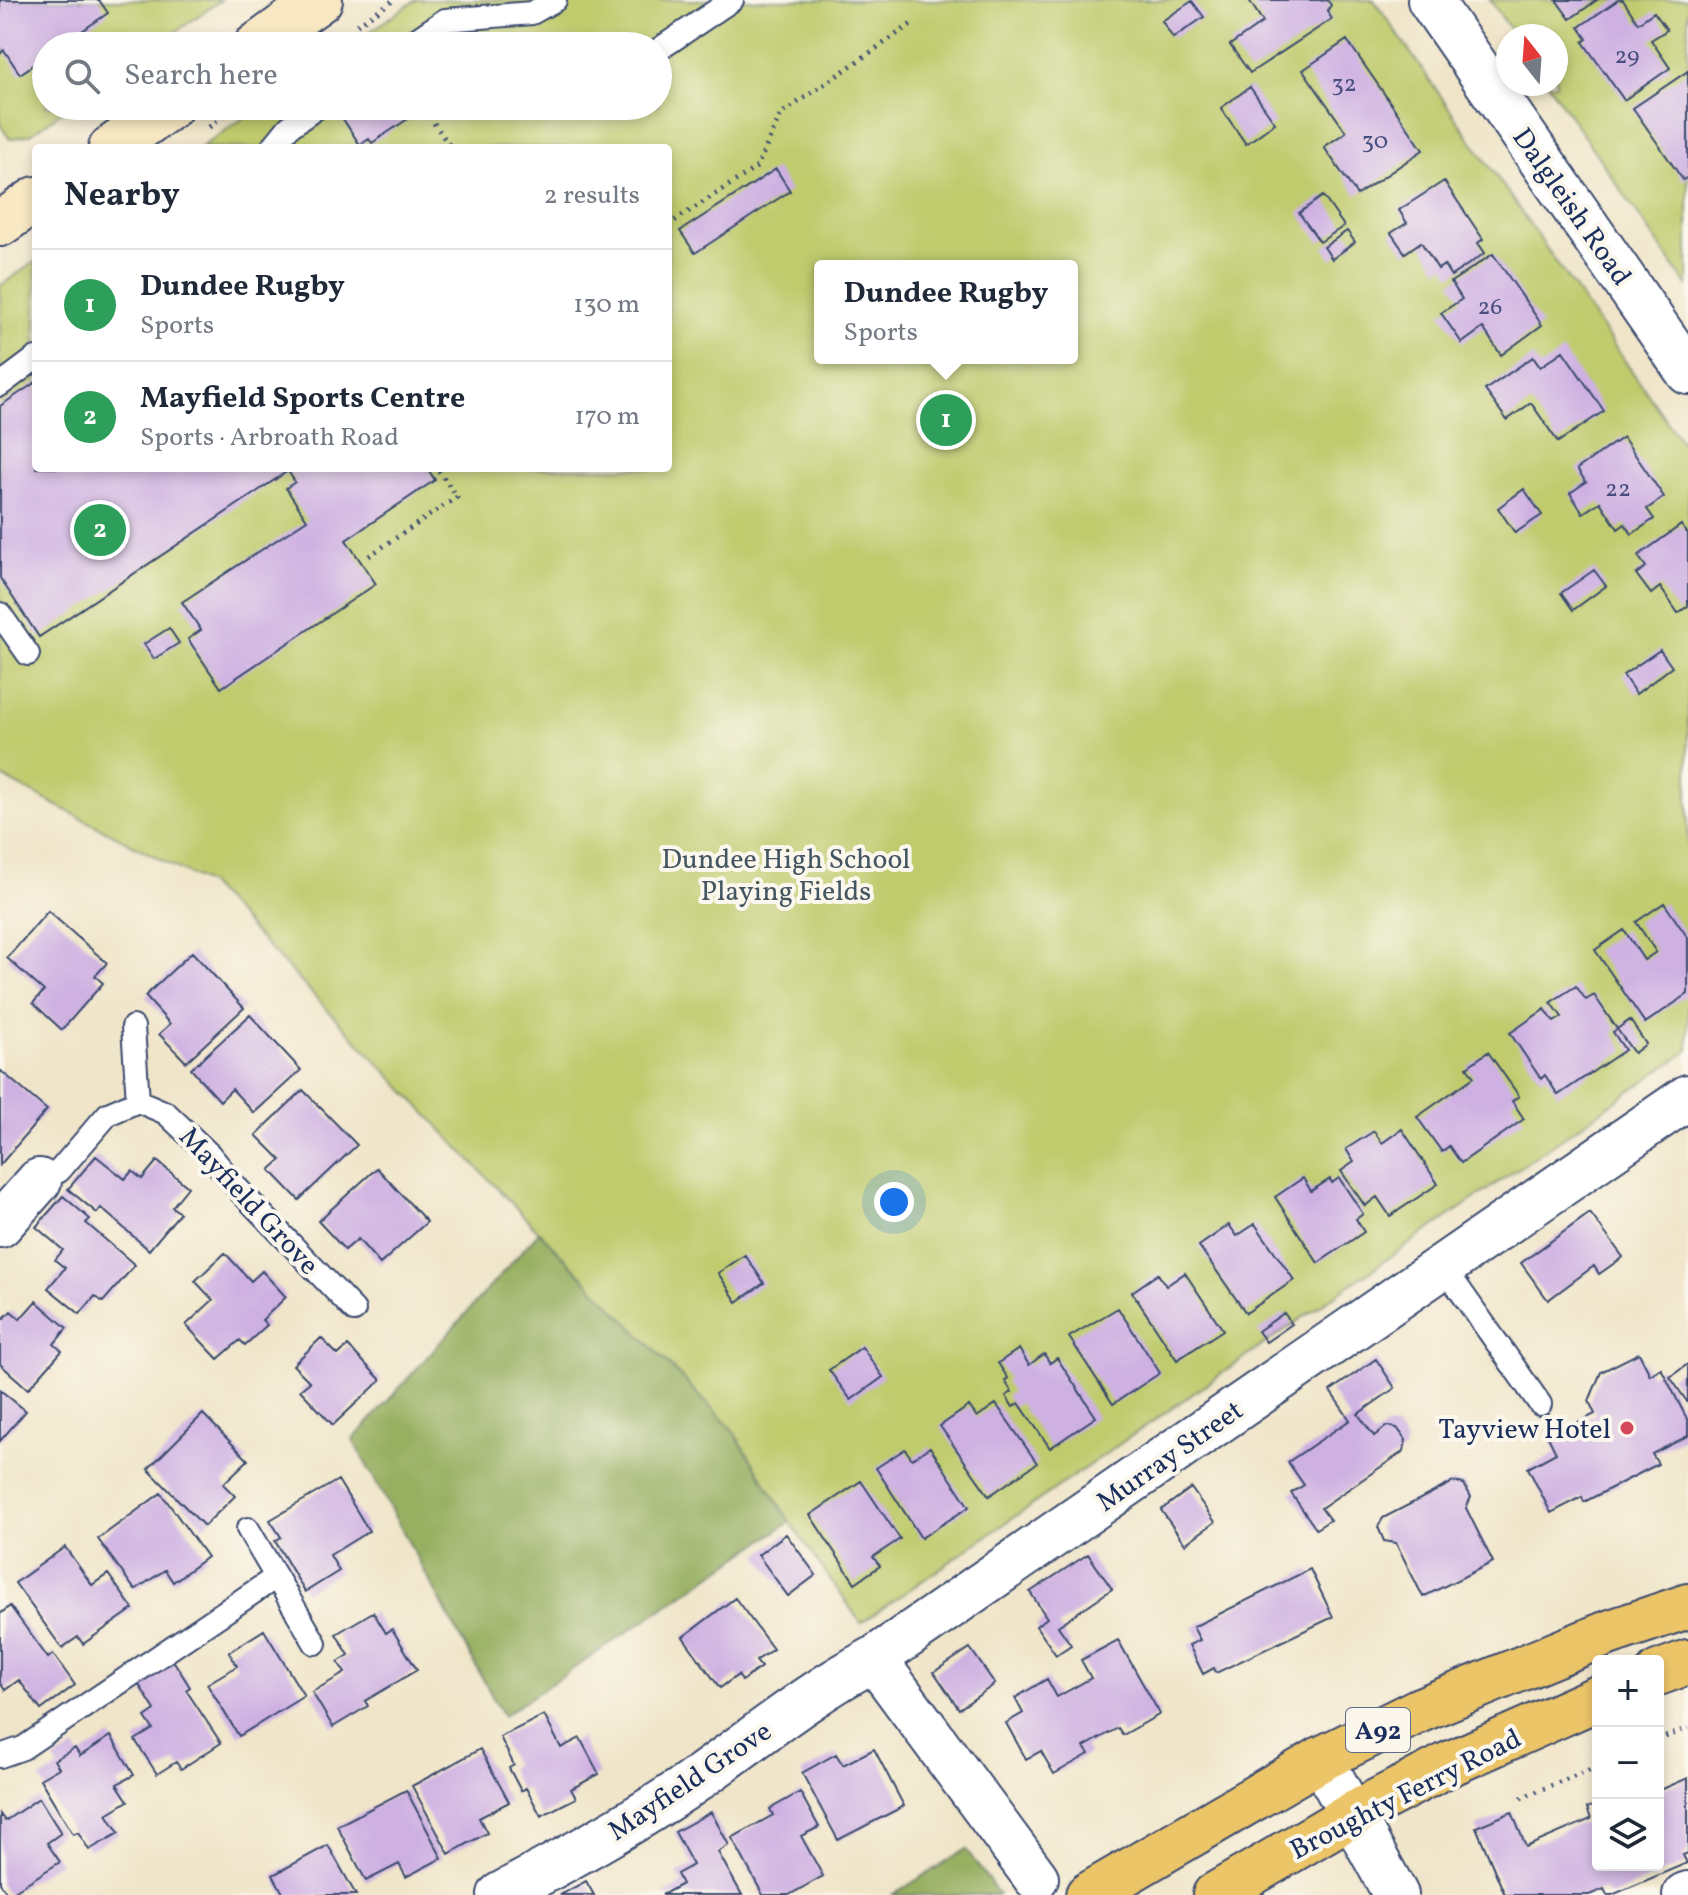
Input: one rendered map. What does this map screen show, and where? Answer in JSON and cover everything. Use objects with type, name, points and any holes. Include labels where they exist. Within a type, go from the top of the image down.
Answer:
[{"type":"highway","name":"A92","points":[[1088,1895],[1321,1759],[1420,1710],[1608,1633],[1688,1606]]},
{"type":"highway","points":[[1664,1671],[1688,1662]]},
{"type":"highway","name":"Broughty Ferry Road","points":[[1215,1895],[1353,1814],[1447,1765],[1592,1701]]},
{"type":"main road","points":[[292,32],[335,15]]},
{"type":"street","name":"Dalgleish Road","points":[[1430,0],[1688,372]]},
{"type":"street","name":"Murray Street","points":[[874,1659],[1688,1097]]},
{"type":"street","points":[[0,1225],[39,1181]]},
{"type":"street","points":[[874,1659],[1036,1878]]},
{"type":"street","name":"Mayfield Grove","points":[[500,1895],[625,1827],[827,1684],[874,1659]]},
{"type":"street","points":[[1321,1759],[1396,1895]]},
{"type":"lane","points":[[427,32],[445,20],[532,13],[555,0]]},
{"type":"lane","points":[[672,41],[732,0]]},
{"type":"lane","points":[[275,144],[299,120]]},
{"type":"lane","points":[[0,385],[32,361]]},
{"type":"lane","points":[[0,614],[28,654]]},
{"type":"lane","points":[[39,1181],[59,1171],[108,1114],[138,1101],[133,1027]]},
{"type":"lane","name":"Mayfield Grove","points":[[138,1101],[166,1113],[210,1155],[238,1189],[354,1310]]},
{"type":"lane","points":[[1443,1266],[1540,1404]]},
{"type":"lane","points":[[248,1529],[315,1643]]},
{"type":"lane","points":[[0,1756],[23,1748],[276,1577]]},
{"type":"path","points":[[335,15],[394,0]]},
{"type":"path","points":[[672,222],[757,167],[781,114],[913,23]]},
{"type":"path","points":[[432,120],[448,144]]},
{"type":"path","points":[[369,556],[457,497],[440,472]]},
{"type":"path","points":[[1664,1738],[1688,1728]]},
{"type":"path","points":[[1521,1798],[1592,1768]]},
{"type":"green space","points":[[0,0],[221,0],[175,32],[32,32],[32,120],[50,120],[31,134],[10,139],[0,125]]},
{"type":"green space","name":"Dundee High School Playing Fields","points":[[416,0],[1374,0],[1688,452],[1688,1051],[861,1623],[790,1522],[732,1429],[539,1232],[208,884],[0,776],[0,286],[32,264],[32,472],[672,472],[672,144],[206,144],[241,120],[672,120],[672,32],[369,32]]},
{"type":"green space","points":[[1490,0],[1688,0],[1688,287],[1556,96],[1568,96],[1568,24],[1507,24]]},
{"type":"green space","points":[[539,1232],[732,1429],[790,1522],[503,1716],[353,1440]]},
{"type":"green space","points":[[966,1849],[999,1895],[893,1895]]},
{"type":"building","points":[[0,0],[99,0],[108,13],[80,32],[32,32],[32,66],[20,74],[4,50],[0,54]]},
{"type":"building","points":[[1249,0],[1327,0],[1331,5],[1327,11],[1332,19],[1250,73],[1230,45],[1263,22]]},
{"type":"building","points":[[1556,0],[1597,0],[1570,19]]},
{"type":"building","points":[[1618,0],[1623,0],[1638,23],[1654,12],[1667,30],[1651,40],[1670,68],[1624,100],[1583,42],[1587,39],[1579,27]]},
{"type":"building","points":[[1192,1],[1204,17],[1173,38],[1162,21]]},
{"type":"building","points":[[1347,40],[1423,150],[1357,195],[1324,147],[1346,132],[1303,70]]},
{"type":"building","points":[[1688,71],[1688,177],[1683,180],[1633,108]]},
{"type":"building","points":[[1250,87],[1275,123],[1246,144],[1221,108]]},
{"type":"building","points":[[344,120],[406,120],[372,143],[369,139],[359,144]]},
{"type":"building","points":[[776,169],[790,191],[695,253],[680,231]]},
{"type":"building","points":[[1444,181],[1483,239],[1478,243],[1485,253],[1451,276],[1444,265],[1438,269],[1421,242],[1405,253],[1391,233],[1407,223],[1399,210]]},
{"type":"building","points":[[1323,196],[1344,226],[1320,242],[1299,213]]},
{"type":"building","points":[[1347,231],[1355,242],[1332,259],[1324,247]]},
{"type":"building","points":[[1493,254],[1542,325],[1501,355],[1483,328],[1462,343],[1441,313],[1462,299],[1451,282]]},
{"type":"building","points":[[1563,351],[1604,411],[1558,442],[1531,403],[1507,420],[1485,390],[1533,357],[1540,367]]},
{"type":"building","points":[[32,385],[32,472],[286,472],[39,637],[0,578],[0,406]]},
{"type":"building","points":[[1623,437],[1664,497],[1647,509],[1654,519],[1632,534],[1625,524],[1618,529],[1600,502],[1583,513],[1570,493],[1586,482],[1577,469]]},
{"type":"building","points":[[289,472],[430,472],[435,480],[346,540],[376,584],[221,688],[188,639],[201,630],[182,602],[307,520],[286,488],[295,482]]},
{"type":"building","points":[[1524,489],[1542,515],[1515,533],[1498,508]]},
{"type":"building","points":[[1681,525],[1688,534],[1688,606],[1678,613],[1660,587],[1651,594],[1636,574],[1646,567],[1638,556]]},
{"type":"building","points":[[1594,570],[1606,586],[1573,610],[1561,593]]},
{"type":"building","points":[[169,628],[179,643],[154,659],[144,644]]},
{"type":"building","points":[[1660,650],[1672,667],[1636,694],[1623,675]]},
{"type":"building","points":[[1664,903],[1688,938],[1688,994],[1645,1023],[1595,950],[1624,930],[1644,960],[1656,952],[1636,922]]},
{"type":"building","points":[[48,911],[107,963],[95,976],[103,983],[62,1030],[33,1003],[44,991],[7,958]]},
{"type":"building","points":[[192,952],[244,1008],[186,1062],[159,1034],[170,1024],[145,996]]},
{"type":"building","points":[[1576,986],[1586,1000],[1594,995],[1617,1029],[1613,1032],[1625,1050],[1558,1095],[1545,1075],[1541,1079],[1510,1033],[1545,1009],[1554,1022],[1562,1017],[1551,1002]]},
{"type":"building","points":[[250,1015],[301,1070],[254,1113],[232,1089],[220,1101],[191,1069]]},
{"type":"building","points":[[1630,1020],[1646,1044],[1634,1053],[1617,1029]]},
{"type":"building","points":[[1488,1052],[1519,1096],[1512,1101],[1524,1119],[1461,1163],[1449,1146],[1442,1152],[1417,1117],[1474,1077],[1467,1067]]},
{"type":"building","points":[[0,1070],[47,1110],[0,1165]]},
{"type":"building","points":[[303,1090],[357,1145],[299,1200],[270,1170],[281,1160],[256,1135]]},
{"type":"building","points":[[1402,1129],[1438,1184],[1390,1216],[1377,1197],[1365,1206],[1341,1171],[1354,1162],[1346,1149],[1374,1131],[1382,1143]]},
{"type":"building","points":[[96,1156],[125,1179],[132,1171],[142,1179],[157,1161],[188,1187],[172,1207],[180,1213],[149,1250],[101,1208],[97,1213],[68,1189]]},
{"type":"building","points":[[377,1168],[427,1222],[380,1264],[358,1239],[345,1250],[318,1221]]},
{"type":"building","points":[[1303,1178],[1311,1191],[1330,1179],[1332,1183],[1339,1178],[1363,1214],[1356,1219],[1364,1232],[1318,1263],[1275,1197]]},
{"type":"building","points":[[63,1196],[90,1219],[86,1223],[135,1265],[103,1302],[95,1296],[80,1314],[48,1288],[65,1268],[55,1260],[63,1250],[36,1227]]},
{"type":"building","points":[[1590,1213],[1623,1257],[1599,1274],[1594,1266],[1548,1300],[1521,1263]]},
{"type":"building","points":[[1255,1224],[1294,1280],[1246,1313],[1199,1246],[1229,1225],[1237,1236]]},
{"type":"building","points":[[225,1253],[251,1281],[262,1271],[286,1297],[262,1320],[267,1325],[245,1345],[240,1340],[218,1359],[186,1325],[213,1300],[195,1281]]},
{"type":"building","points":[[745,1255],[764,1283],[737,1302],[718,1273]]},
{"type":"building","points":[[1185,1273],[1223,1330],[1177,1360],[1132,1292],[1158,1274],[1166,1286]]},
{"type":"building","points":[[36,1301],[67,1328],[54,1344],[62,1351],[28,1389],[0,1364],[0,1317],[3,1319],[11,1311],[20,1319]]},
{"type":"building","points":[[1118,1308],[1160,1373],[1113,1404],[1069,1337]]},
{"type":"building","points":[[1284,1313],[1292,1324],[1266,1342],[1258,1331]]},
{"type":"building","points":[[321,1338],[338,1355],[348,1346],[381,1380],[333,1425],[300,1390],[310,1382],[293,1365]]},
{"type":"building","points":[[862,1347],[883,1377],[851,1400],[829,1370]]},
{"type":"building","points":[[1019,1349],[1029,1365],[1044,1354],[1050,1363],[1057,1358],[1096,1417],[1050,1448],[1019,1403],[1013,1407],[1006,1396],[1012,1392],[1005,1381],[1008,1378],[998,1363]]},
{"type":"building","name":"Tayview Hotel","points":[[1639,1353],[1650,1375],[1661,1368],[1688,1421],[1688,1436],[1652,1454],[1658,1464],[1584,1502],[1582,1497],[1551,1513],[1528,1468],[1556,1453],[1548,1437],[1595,1414],[1589,1401],[1601,1372]]},
{"type":"building","points":[[1376,1359],[1395,1388],[1358,1414],[1374,1436],[1387,1426],[1397,1428],[1406,1440],[1404,1451],[1321,1508],[1330,1520],[1316,1529],[1291,1493],[1304,1485],[1288,1462],[1350,1420],[1330,1391]]},
{"type":"building","points":[[1688,1364],[1688,1403],[1670,1377]]},
{"type":"building","points":[[0,1390],[26,1411],[0,1441]]},
{"type":"building","points":[[996,1404],[1037,1463],[989,1496],[940,1426],[969,1406],[977,1417]]},
{"type":"building","points":[[203,1414],[248,1460],[223,1484],[235,1496],[204,1526],[148,1469]]},
{"type":"building","points":[[930,1447],[969,1507],[921,1538],[876,1468],[905,1449],[912,1459]]},
{"type":"building","points":[[338,1480],[369,1531],[330,1555],[339,1571],[305,1592],[275,1541],[281,1537],[270,1520]]},
{"type":"building","points":[[861,1481],[900,1539],[873,1557],[880,1566],[855,1583],[810,1515]]},
{"type":"building","points":[[1453,1482],[1464,1484],[1471,1497],[1466,1508],[1493,1562],[1423,1597],[1396,1543],[1384,1541],[1378,1527],[1383,1518]]},
{"type":"building","points":[[1191,1488],[1215,1522],[1185,1544],[1161,1510]]},
{"type":"building","points":[[161,1493],[207,1557],[173,1582],[165,1570],[135,1590],[98,1539]]},
{"type":"building","points":[[786,1534],[816,1575],[788,1596],[758,1555]]},
{"type":"building","points":[[65,1547],[92,1585],[108,1574],[133,1609],[83,1644],[78,1637],[62,1648],[15,1583]]},
{"type":"building","points":[[1088,1554],[1112,1589],[1058,1626],[1071,1645],[1056,1655],[1036,1626],[1047,1618],[1030,1592]]},
{"type":"building","points":[[1310,1569],[1333,1617],[1216,1673],[1214,1668],[1203,1674],[1189,1645],[1200,1640],[1193,1627]]},
{"type":"building","points":[[735,1598],[773,1649],[756,1661],[761,1667],[742,1681],[738,1675],[720,1688],[683,1637]]},
{"type":"building","points":[[10,1606],[48,1658],[53,1654],[75,1685],[41,1710],[19,1680],[5,1690],[0,1683],[0,1614]]},
{"type":"building","points":[[373,1612],[386,1633],[392,1629],[417,1670],[365,1701],[368,1706],[333,1727],[312,1692],[345,1673],[338,1662],[349,1655],[336,1634]]},
{"type":"building","points":[[264,1630],[304,1696],[239,1736],[207,1684],[237,1666],[229,1652]]},
{"type":"building","points":[[1118,1640],[1160,1714],[1123,1735],[1118,1728],[1084,1747],[1089,1754],[1054,1774],[1041,1751],[1026,1759],[1006,1723],[1023,1713],[1015,1698],[1047,1679],[1057,1697],[1091,1678],[1081,1660]]},
{"type":"building","points":[[970,1648],[995,1684],[959,1709],[934,1672]]},
{"type":"building","points":[[171,1657],[190,1687],[186,1690],[221,1743],[181,1769],[176,1762],[157,1774],[135,1740],[153,1729],[145,1717],[155,1710],[136,1680]]},
{"type":"building","points":[[544,1715],[561,1748],[580,1738],[599,1774],[571,1789],[576,1798],[541,1816],[526,1788],[521,1791],[509,1768],[514,1765],[500,1737]]},
{"type":"building","points":[[111,1736],[134,1775],[117,1784],[128,1801],[107,1814],[119,1833],[89,1850],[78,1832],[73,1834],[40,1779],[59,1768],[54,1760],[75,1748],[80,1756]]},
{"type":"building","points":[[480,1749],[509,1802],[479,1818],[487,1833],[449,1854],[412,1786]]},
{"type":"building","points":[[874,1749],[904,1806],[838,1840],[802,1773],[836,1754],[843,1765]]},
{"type":"building","points":[[1688,1778],[1688,1853],[1683,1855],[1687,1863],[1612,1895],[1607,1895],[1604,1889],[1589,1895],[1505,1895],[1476,1827],[1512,1812],[1526,1847],[1591,1819],[1587,1808],[1592,1806],[1592,1871],[1664,1871],[1664,1788]]},
{"type":"building","points":[[406,1790],[442,1858],[406,1877],[399,1864],[366,1881],[337,1826]]},
{"type":"building","points":[[800,1792],[819,1827],[801,1836],[823,1876],[789,1895],[763,1895],[732,1838],[773,1815],[770,1809]]},
{"type":"building","points":[[39,1798],[61,1833],[47,1843],[60,1862],[8,1895],[0,1883],[0,1814],[5,1821]]},
{"type":"building","points":[[711,1812],[729,1845],[718,1852],[742,1895],[662,1895],[682,1884],[677,1874],[693,1865],[675,1832]]},
{"type":"building","points":[[328,1845],[356,1895],[284,1895],[273,1875]]},
{"type":"building","points":[[586,1881],[594,1895],[560,1895]]},
{"type":"place","name":"Dundee Rugby","points":[[946,420]]},
{"type":"place","name":"Mayfield Sports Centre","points":[[100,530]]},
{"type":"place","name":"Tayview Hotel","points":[[1627,1428]]}]
